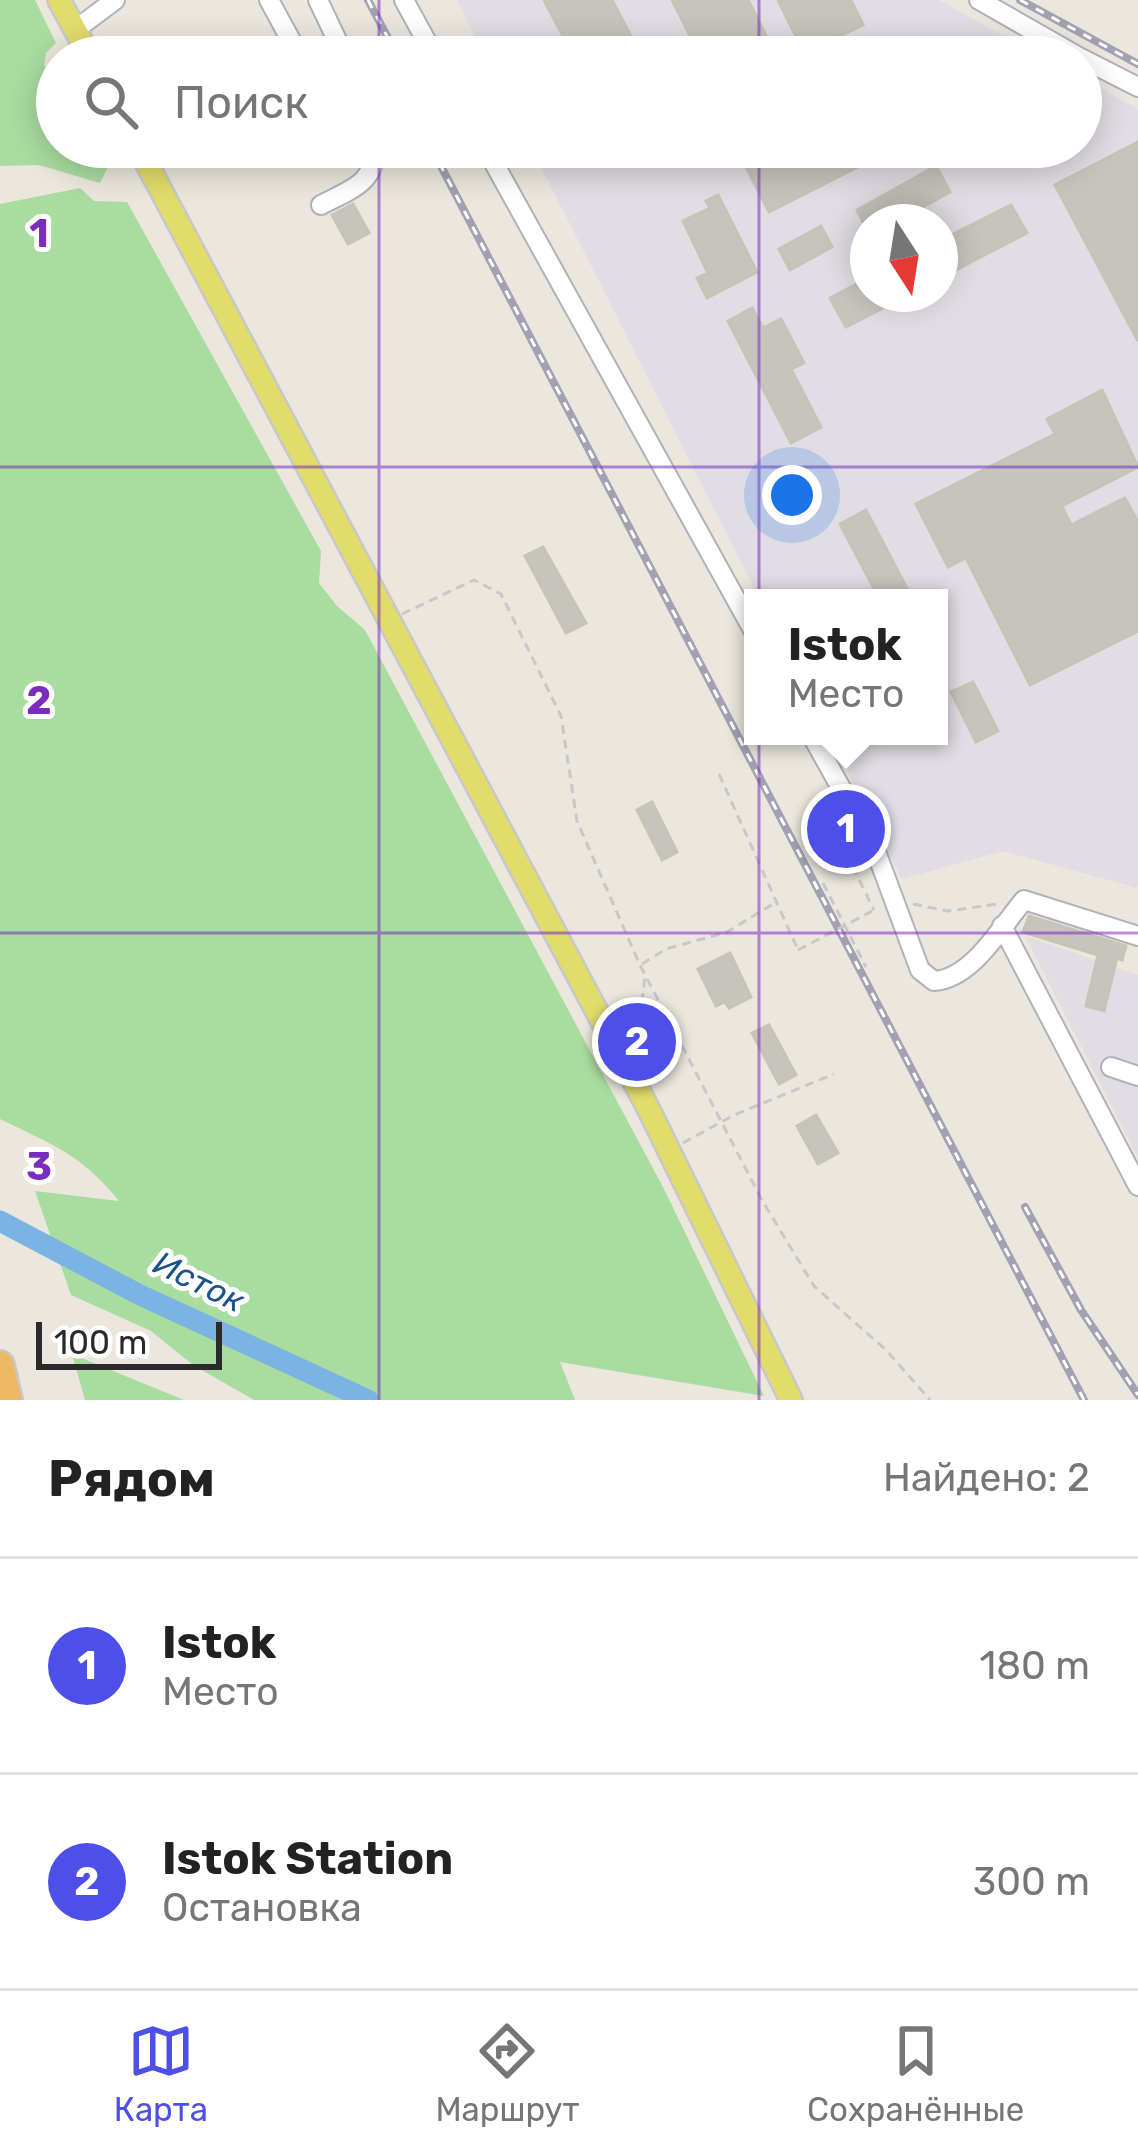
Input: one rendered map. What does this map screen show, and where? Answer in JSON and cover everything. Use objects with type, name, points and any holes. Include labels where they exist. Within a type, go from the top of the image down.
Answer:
[{"type":"highway","points":[[0,1365],[8,1400]]},
{"type":"main road","points":[[59,0],[78,36]]},
{"type":"main road","points":[[149,168],[670,1151],[791,1400]]},
{"type":"street","points":[[75,30],[115,0]]},
{"type":"street","points":[[269,0],[289,36]]},
{"type":"street","points":[[318,0],[335,36]]},
{"type":"street","points":[[404,0],[424,36]]},
{"type":"street","points":[[979,0],[1042,36]]},
{"type":"street","points":[[1102,69],[1138,87]]},
{"type":"street","points":[[321,205],[367,181],[373,168]]},
{"type":"street","points":[[497,168],[744,614]]},
{"type":"street","points":[[817,745],[870,840],[920,970],[934,981],[948,980],[971,963],[1024,900],[1138,936]]},
{"type":"street","points":[[1002,926],[1138,1186]]},
{"type":"street","points":[[1111,1067],[1138,1076]]},
{"type":"path","points":[[389,620],[474,580],[501,594],[561,716],[577,820],[640,965],[721,1122],[814,1286],[887,1351],[929,1400]]},
{"type":"path","points":[[719,774],[798,950],[874,910],[846,853]]},
{"type":"path","points":[[836,854],[870,840]]},
{"type":"path","points":[[823,884],[866,967]]},
{"type":"path","points":[[893,898],[948,911],[1024,900]]},
{"type":"path","points":[[640,965],[666,950],[727,932],[775,904]]},
{"type":"path","points":[[645,974],[637,1042],[649,1075]]},
{"type":"path","points":[[670,1151],[721,1122],[834,1074]]},
{"type":"shaded area","points":[[457,0],[939,0],[1004,36],[475,36]]},
{"type":"shaded area","points":[[1102,89],[1138,109],[1137,888],[1003,851],[902,879],[834,745],[948,745],[948,589],[754,589],[542,168],[1102,168]]},
{"type":"shaded area","points":[[1025,936],[1138,975],[1138,1158]]},
{"type":"green space","points":[[0,0],[35,0],[53,36],[36,36],[36,165],[0,166]]},
{"type":"green space","points":[[49,168],[108,168],[100,183]]},
{"type":"green space","points":[[80,188],[94,201],[127,202],[321,551],[319,583],[365,630],[664,1189],[764,1396],[560,1362],[575,1400],[254,1400],[193,1365],[151,1331],[71,1295],[35,1191],[119,1201],[79,1161],[0,1119],[0,204]]},
{"type":"green space","points":[[72,1354],[184,1400],[85,1400]]},
{"type":"building","points":[[544,0],[612,0],[631,36],[563,36]]},
{"type":"building","points":[[672,0],[748,0],[766,36],[690,36]]},
{"type":"building","points":[[778,0],[851,0],[863,25],[840,36],[796,36]]},
{"type":"building","points":[[1138,142],[1138,341],[1055,185],[1088,168],[1102,168],[1102,161]]},
{"type":"building","points":[[747,168],[856,168],[769,212]]},
{"type":"building","points":[[932,168],[937,168],[950,192],[928,204],[868,204]]},
{"type":"building","points":[[718,195],[757,272],[707,298],[697,278],[708,273],[683,221],[710,208],[706,201]]},
{"type":"building","points":[[353,204],[369,233],[348,244],[332,215]]},
{"type":"building","points":[[1011,205],[1027,233],[958,269],[958,232]]},
{"type":"building","points":[[821,226],[832,247],[790,270],[779,249]]},
{"type":"building","points":[[850,287],[850,312],[875,312],[846,327],[830,298]]},
{"type":"building","points":[[752,308],[763,328],[781,319],[804,363],[791,369],[821,427],[791,443],[728,321]]},
{"type":"building","points":[[1102,390],[1138,467],[1062,506],[1071,525],[1125,498],[1138,522],[1138,631],[1030,685],[966,558],[948,567],[916,504],[1055,434],[1047,419]]},
{"type":"building","points":[[866,510],[907,589],[874,589],[840,524]]},
{"type":"building","points":[[543,547],[586,623],[566,633],[525,556]]},
{"type":"building","points":[[973,682],[998,731],[976,742],[951,692]]},
{"type":"building","points":[[652,802],[677,852],[662,860],[637,810]]},
{"type":"building","points":[[1029,916],[1126,946],[1122,960],[1117,958],[1104,1011],[1086,1006],[1098,955],[1023,932]]},
{"type":"building","points":[[730,953],[751,997],[729,1008],[725,1002],[716,1006],[698,969]]},
{"type":"building","points":[[769,1025],[796,1075],[779,1084],[752,1033]]},
{"type":"building","points":[[816,1115],[838,1153],[818,1164],[797,1126]]},
{"type":"waterway","name":"Исток","points":[[0,1221],[140,1295],[368,1400]]},
{"type":"railway","points":[[368,0],[387,36]]},
{"type":"railway","points":[[1020,0],[1086,36]]},
{"type":"railway","points":[[1102,44],[1138,64]]},
{"type":"railway","points":[[442,168],[1084,1400]]},
{"type":"railway","points":[[1025,1207],[1081,1310],[1138,1395]]},
{"type":"place","name":"Istok","points":[[846,829]]},
{"type":"place","name":"Istok Station","points":[[637,1042]]}]
